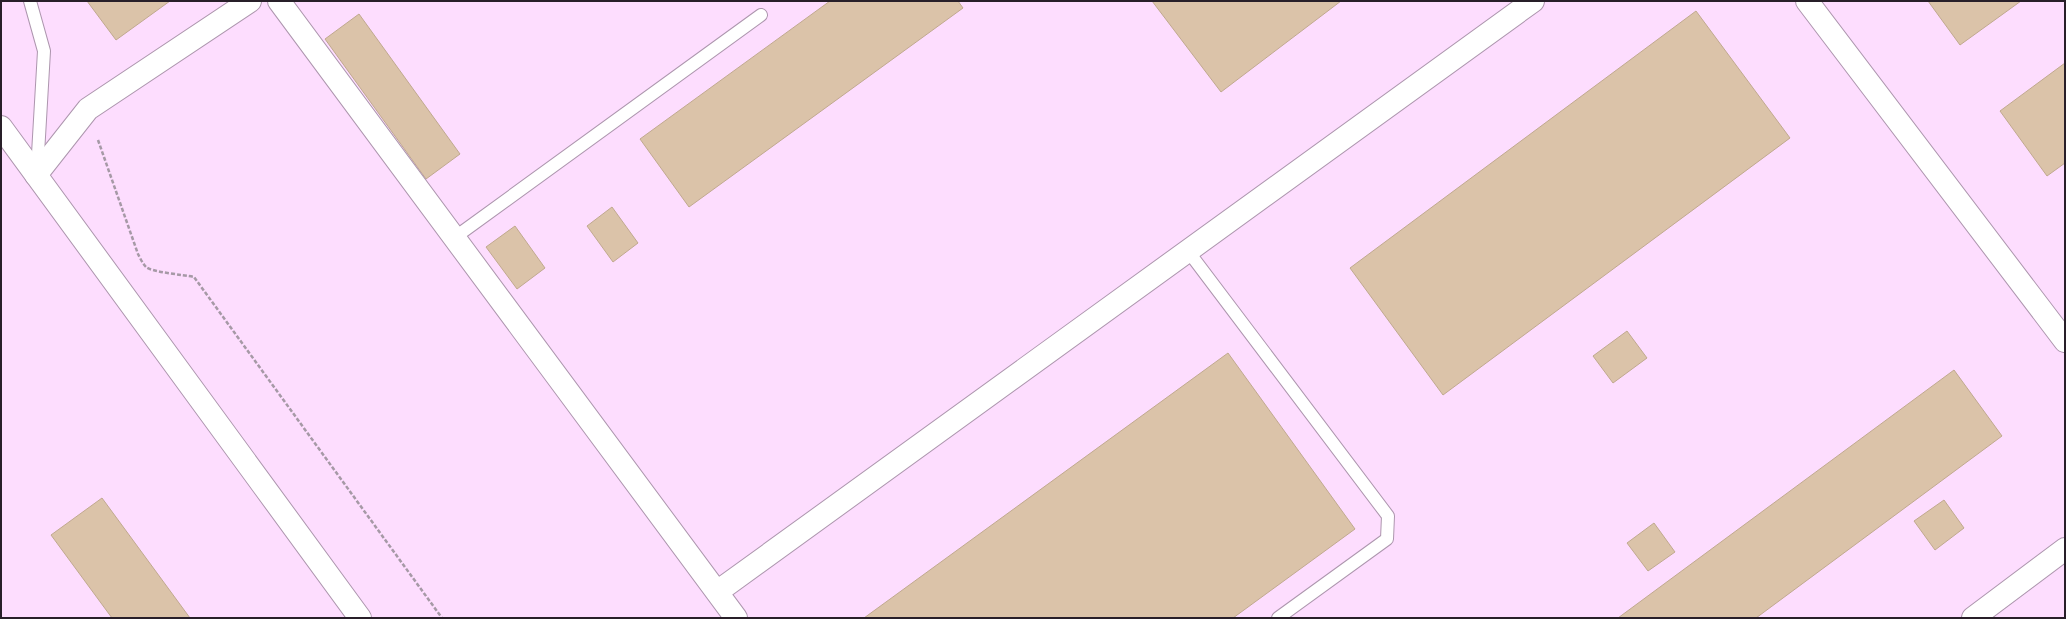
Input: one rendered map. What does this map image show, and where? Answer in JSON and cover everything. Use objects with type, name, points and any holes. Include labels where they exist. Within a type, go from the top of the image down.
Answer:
[{"type":"street","points":[[36,175],[88,109],[250,1]]},
{"type":"street","points":[[278,1],[736,618]]},
{"type":"street","points":[[717,592],[1533,1]]},
{"type":"street","points":[[1807,1],[2065,340]]},
{"type":"street","points":[[1,127],[360,618]]},
{"type":"street","points":[[1972,618],[2065,549]]},
{"type":"lane","points":[[30,1],[44,51],[36,175]]},
{"type":"lane","points":[[454,238],[761,15]]},
{"type":"lane","points":[[1188,251],[1388,516],[1387,539],[1278,618]]},
{"type":"path","points":[[88,109],[138,254],[147,268],[194,277],[442,618]]},
{"type":"shaded area","points":[[1,1],[2065,1],[2065,618],[1,618]]},
{"type":"building","points":[[87,1],[170,1],[116,40]]},
{"type":"building","points":[[830,1],[958,1],[963,8],[689,207],[640,139]]},
{"type":"building","points":[[1152,1],[1341,1],[1221,92]]},
{"type":"building","points":[[1928,1],[2021,1],[1960,45]]},
{"type":"building","points":[[1696,11],[1790,138],[1443,395],[1350,268]]},
{"type":"building","points":[[359,14],[460,154],[426,179],[325,39]]},
{"type":"building","points":[[2065,63],[2065,163],[2047,176],[2000,111]]},
{"type":"building","points":[[612,207],[638,243],[613,262],[587,226]]},
{"type":"building","points":[[515,226],[545,268],[517,289],[486,247]]},
{"type":"building","points":[[1627,331],[1647,358],[1613,383],[1593,356]]},
{"type":"building","points":[[1228,353],[1355,529],[1233,618],[864,618]]},
{"type":"building","points":[[1954,370],[2002,436],[1756,618],[1618,618]]},
{"type":"building","points":[[102,498],[190,618],[112,618],[51,535]]},
{"type":"building","points":[[1944,500],[1964,528],[1935,550],[1914,521]]},
{"type":"building","points":[[1654,523],[1675,552],[1648,571],[1627,543]]}]
